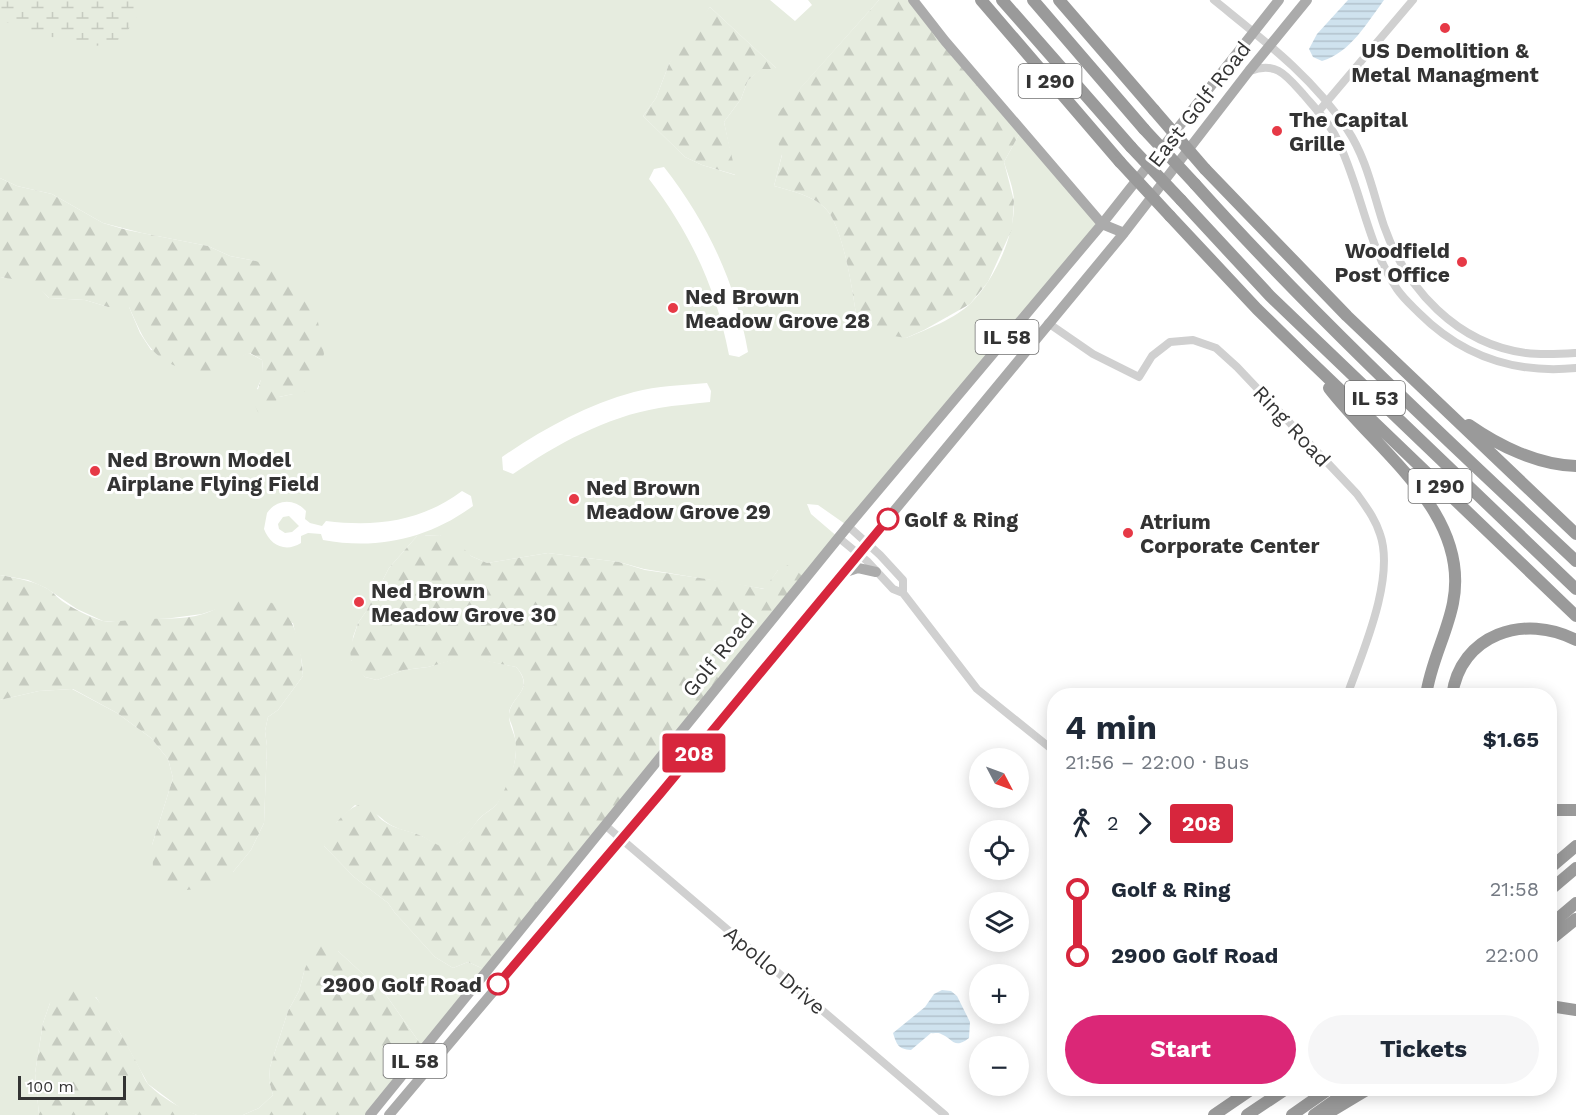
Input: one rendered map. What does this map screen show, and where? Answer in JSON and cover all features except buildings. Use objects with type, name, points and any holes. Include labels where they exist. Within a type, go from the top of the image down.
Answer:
[{"type":"highway","name":"I 290","points":[[981,0],[1120,162],[1257,309],[1576,616]]},
{"type":"highway","name":"IL 53","points":[[1002,0],[1131,147],[1270,296],[1576,589]]},
{"type":"highway","name":"IL 53","points":[[1033,0],[1144,129],[1287,285],[1457,450],[1576,561]]},
{"type":"highway","name":"I 290","points":[[1059,0],[1205,169],[1347,316],[1576,534]]},
{"type":"highway","points":[[1067,0],[1097,44]]},
{"type":"highway","points":[[1305,356],[1339,402],[1368,431],[1424,496],[1448,538],[1455,569],[1454,602],[1428,688]]},
{"type":"highway","points":[[1434,400],[1490,440],[1544,461],[1576,466]]},
{"type":"highway","points":[[1454,688],[1458,674],[1467,659],[1487,639],[1504,631],[1537,628],[1576,640]]},
{"type":"highway","points":[[1557,810],[1576,810]]},
{"type":"highway","points":[[1557,862],[1576,846]]},
{"type":"highway","points":[[1557,884],[1576,868]]},
{"type":"highway","points":[[1557,919],[1576,903]]},
{"type":"highway","points":[[1557,934],[1576,919]]},
{"type":"highway","points":[[1557,1007],[1576,1010]]},
{"type":"highway","points":[[1214,1115],[1242,1096]]},
{"type":"highway","points":[[1246,1115],[1275,1096]]},
{"type":"highway","points":[[1292,1115],[1319,1096]]},
{"type":"highway","points":[[1314,1115],[1341,1096]]},
{"type":"highway","points":[[1325,1115],[1356,1096]]},
{"type":"main road","points":[[913,0],[945,41],[1102,224],[1124,233]]},
{"type":"main road","name":"East Golf Road","points":[[1102,224],[1279,0]]},
{"type":"main road","name":"East Golf Road","points":[[1124,233],[1307,0]]},
{"type":"main road","name":"Golf Road","points":[[370,1115],[838,538],[1102,224]]},
{"type":"main road","name":"Golf Road","points":[[389,1115],[622,839],[1124,233]]},
{"type":"main road","points":[[843,573],[858,568],[876,572]]},
{"type":"street","points":[[1214,0],[1284,56],[1327,101],[1349,131],[1366,163],[1384,226],[1394,251],[1428,301],[1447,318],[1482,340],[1523,352],[1546,355],[1576,353]]},
{"type":"street","points":[[1318,112],[1413,0]]},
{"type":"street","points":[[1249,71],[1271,67],[1283,73],[1335,134],[1383,266],[1398,291],[1431,326],[1458,345],[1507,364],[1545,370],[1576,368]]},
{"type":"street","name":"Ring Road","points":[[1048,323],[1093,354],[1139,377],[1152,356],[1170,342],[1193,340],[1216,348],[1237,367],[1357,494],[1371,513],[1381,536],[1384,563],[1371,631],[1350,688]]},
{"type":"street","points":[[848,526],[903,580],[903,592]]},
{"type":"street","points":[[838,538],[893,589],[903,592],[977,689],[1047,745]]},
{"type":"street","name":"Apollo Drive","points":[[606,826],[945,1115]]},
{"type":"green space","points":[[0,0],[770,0],[795,21],[812,5],[808,0],[879,0],[798,91],[774,186],[814,200],[825,208],[831,217],[842,242],[856,314],[906,338],[949,319],[971,303],[988,282],[1007,242],[1014,202],[1004,162],[1021,131],[1102,224],[848,526],[818,505],[807,504],[811,514],[839,538],[805,579],[778,570],[765,589],[644,569],[619,562],[548,553],[487,563],[471,556],[440,535],[417,536],[389,568],[358,623],[353,637],[351,660],[365,677],[377,680],[404,670],[428,667],[465,656],[516,667],[524,682],[523,688],[510,709],[509,719],[516,751],[509,783],[497,804],[481,817],[459,843],[450,848],[440,847],[422,836],[392,826],[376,814],[355,805],[337,822],[324,846],[354,877],[388,903],[435,957],[453,968],[468,962],[488,971],[424,1049],[386,995],[338,951],[305,968],[299,991],[288,1011],[270,1067],[269,1081],[273,1095],[259,1108],[243,1115],[197,1115],[183,1110],[148,1084],[119,1031],[96,997],[50,1003],[43,1023],[35,1073],[39,1115],[0,1115],[0,700],[39,691],[72,689],[117,713],[151,738],[168,759],[173,778],[152,845],[233,872],[251,850],[264,823],[267,746],[265,731],[268,717],[278,710],[303,676],[293,623],[217,609],[202,614],[172,618],[103,621],[77,609],[46,588],[28,580],[0,575],[0,277],[22,280],[38,287],[49,298],[85,300],[108,307],[129,307],[140,333],[151,350],[234,359],[249,353],[262,360],[263,375],[257,389],[279,397],[293,394],[256,261],[230,256],[208,246],[103,223],[52,194],[17,186],[0,178]],"holes":[[[710,7],[776,68],[761,69],[748,80],[741,99],[724,122],[735,175],[685,157],[643,116],[656,98],[669,64]],[[664,167],[694,209],[718,254],[743,326],[748,352],[739,357],[729,355],[717,307],[700,262],[677,220],[649,179],[654,169]],[[707,383],[711,391],[710,402],[659,408],[620,418],[565,442],[513,474],[503,470],[502,457],[549,428],[616,397],[661,387]],[[462,491],[471,496],[473,506],[438,527],[420,534],[382,542],[343,543],[323,540],[321,534],[308,533],[301,536],[301,543],[284,547],[274,543],[264,529],[267,513],[271,508],[286,502],[301,507],[306,511],[305,519],[322,526],[326,521],[362,523],[397,520],[430,510]]]},
{"type":"green space","points":[[0,0],[140,0],[137,16],[117,41],[94,46],[70,38],[51,37],[0,20]]},
{"type":"green space","points":[[879,0],[912,0],[1021,131],[1004,162],[1014,201],[1012,229],[988,282],[970,304],[906,338],[888,335],[856,314],[842,243],[837,228],[825,208],[808,197],[774,186],[782,155],[776,136],[778,113]]},
{"type":"green space","points":[[710,7],[777,69],[762,69],[748,80],[741,99],[724,122],[736,175],[702,165],[685,157],[643,116],[656,98],[669,64],[686,34]]},
{"type":"green space","points":[[0,178],[17,186],[52,194],[103,223],[208,246],[230,256],[256,261],[304,286],[315,306],[324,354],[312,390],[279,397],[266,414],[258,412],[254,403],[261,377],[262,360],[250,353],[213,371],[201,373],[187,370],[168,362],[153,350],[142,335],[129,307],[108,307],[85,300],[49,298],[27,283],[0,277]]},
{"type":"green space","points":[[289,516],[299,526],[292,532],[285,533],[279,529],[278,524],[283,517]]},
{"type":"green space","points":[[440,535],[455,540],[471,556],[487,563],[548,553],[619,562],[645,570],[764,589],[778,570],[790,564],[805,579],[488,971],[468,962],[453,968],[435,957],[388,903],[354,877],[324,846],[329,833],[346,812],[353,807],[366,805],[392,826],[419,835],[441,846],[450,847],[460,842],[481,817],[492,809],[510,777],[516,748],[509,716],[510,709],[524,682],[516,667],[465,657],[428,667],[404,670],[377,680],[365,677],[356,669],[351,660],[350,648],[358,623],[389,568],[417,536]]},
{"type":"green space","points":[[0,575],[39,585],[72,607],[103,621],[188,617],[203,614],[229,603],[252,599],[268,601],[279,607],[288,617],[299,643],[303,676],[278,710],[268,717],[265,731],[267,746],[264,823],[251,850],[233,872],[212,887],[187,890],[164,883],[153,868],[152,845],[173,778],[168,759],[151,738],[117,713],[73,689],[39,691],[0,700]]},
{"type":"green space","points":[[319,944],[338,951],[386,995],[424,1049],[370,1115],[243,1115],[259,1108],[273,1095],[269,1081],[270,1067],[288,1011],[299,991],[305,968]]},
{"type":"green space","points":[[83,985],[100,1002],[114,1022],[149,1085],[172,1102],[197,1115],[39,1115],[35,1073],[43,1023],[50,1003],[65,991]]},
{"type":"water","points":[[1348,0],[1384,0],[1357,36],[1341,51],[1322,61],[1313,57],[1309,49],[1317,34]]},
{"type":"water","points":[[942,990],[951,991],[957,996],[969,1020],[969,1038],[956,1043],[940,1033],[931,1033],[911,1050],[903,1049],[897,1043],[893,1033],[925,1007],[934,994]]},
{"type":"bus line","name":"208","points":[[498,984],[660,794],[888,519]]},
{"type":"place","name":"US Demolition & Metal Managment","points":[[1445,28]]},
{"type":"place","name":"The Capital Grille","points":[[1277,131]]},
{"type":"place","name":"Woodfield Post Office","points":[[1462,262]]},
{"type":"place","name":"Ned Brown Meadow Grove 28","points":[[673,308]]},
{"type":"place","name":"Ned Brown Model Airplane Flying Field","points":[[95,471]]},
{"type":"place","name":"Ned Brown Meadow Grove 29","points":[[574,499]]},
{"type":"place","name":"Golf & Ring","points":[[888,519]]},
{"type":"place","name":"Atrium Corporate Center","points":[[1128,533]]},
{"type":"place","name":"Ned Brown Meadow Grove 30","points":[[359,602]]},
{"type":"place","name":"2900 Golf Road","points":[[498,984]]}]
